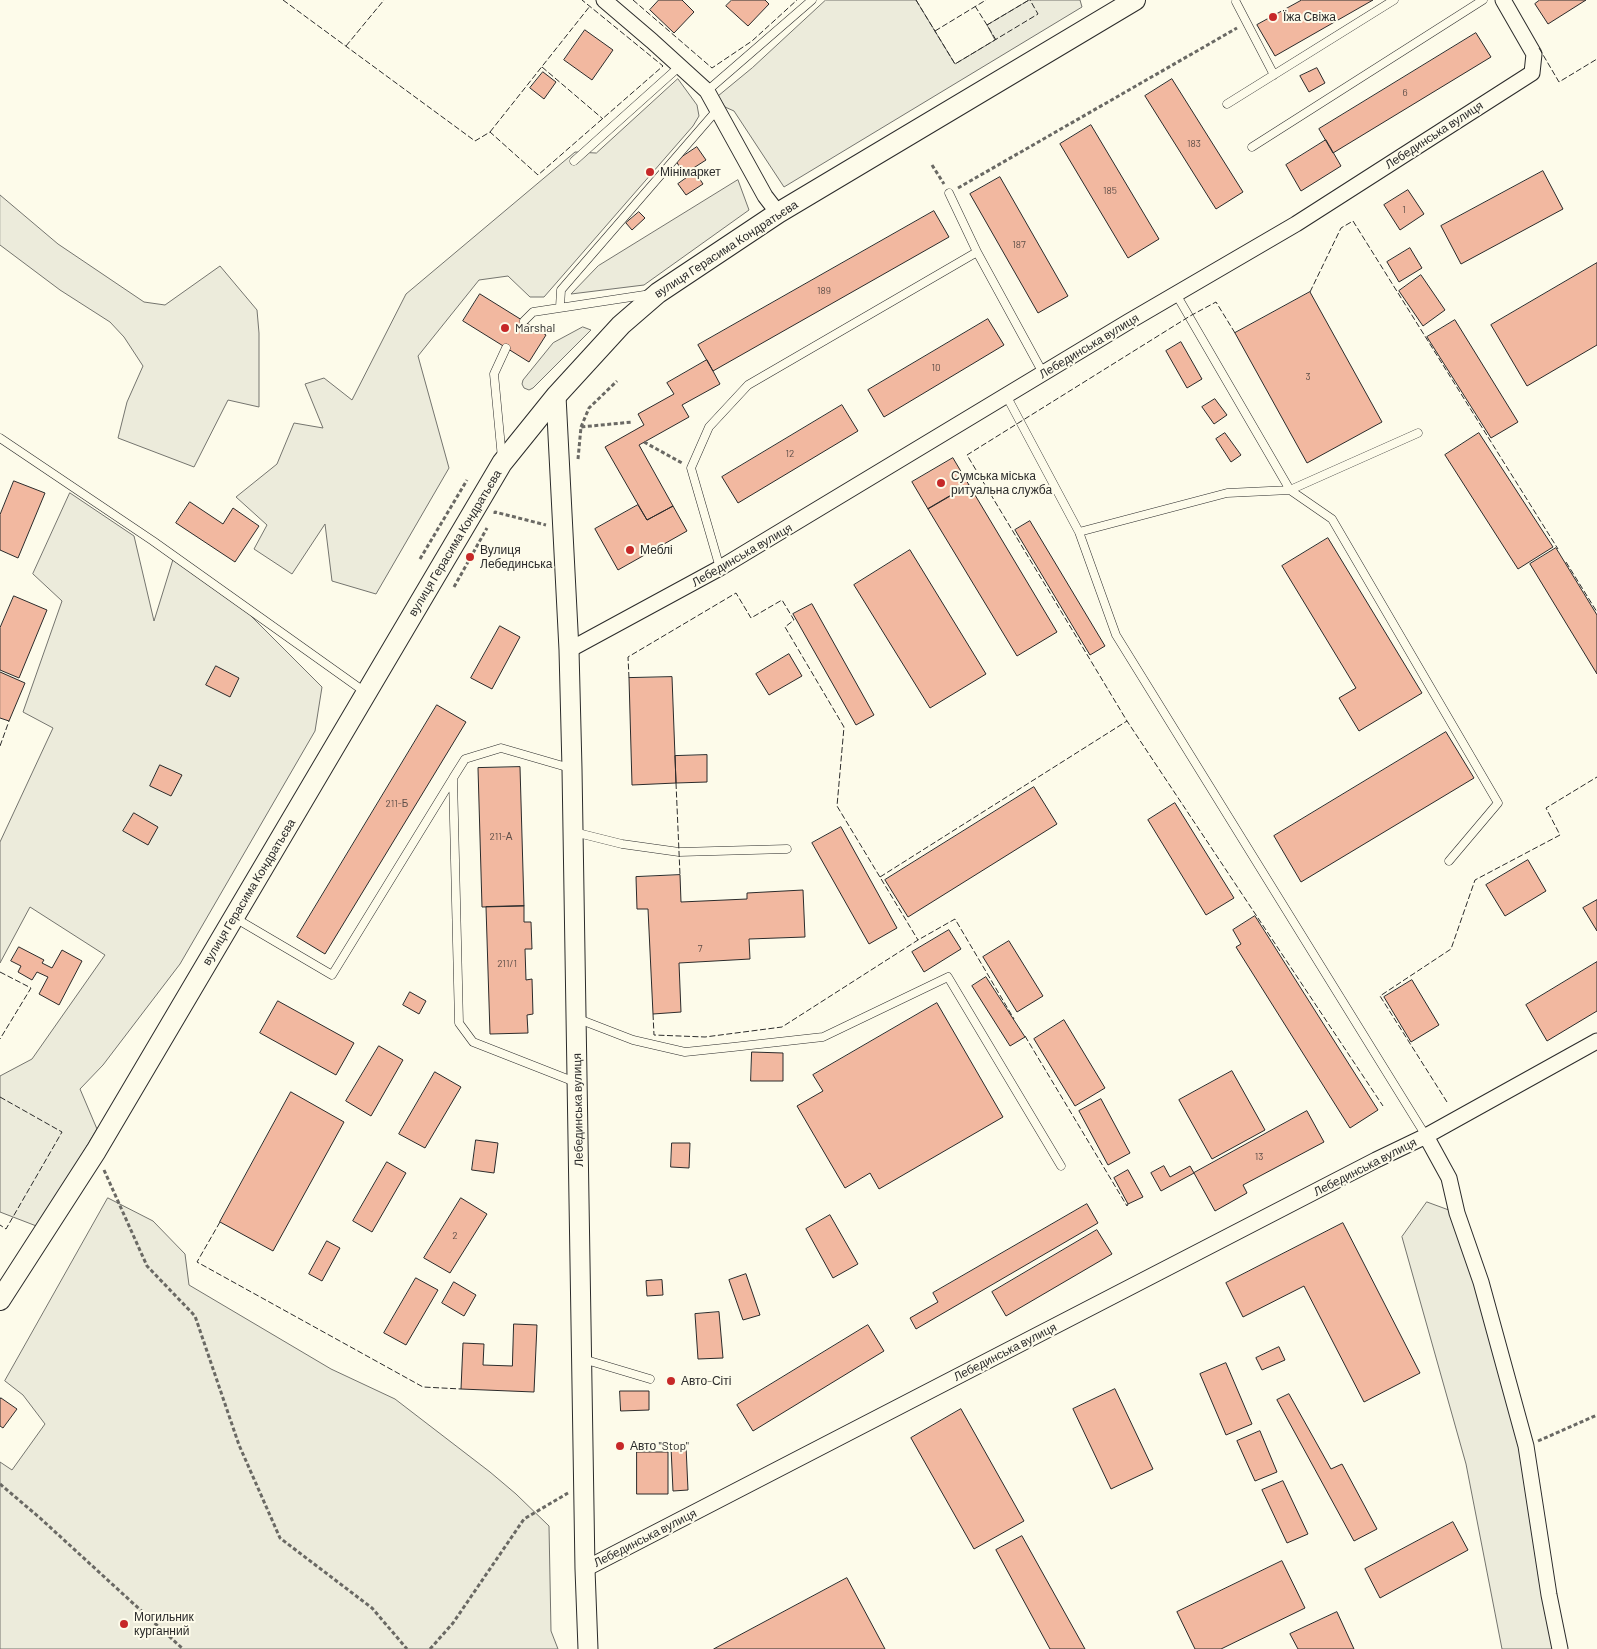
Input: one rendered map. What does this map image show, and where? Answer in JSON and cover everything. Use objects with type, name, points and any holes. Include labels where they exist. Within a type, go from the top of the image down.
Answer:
[{"type":"main road","name":"вулиця Герасима Кондратьєва","points":[[0,1300],[96,1152],[502,463],[556,396],[621,325],[658,293],[778,213],[1135,0]]},
{"type":"street","points":[[604,0],[707,91],[765,196],[778,213]]},
{"type":"street","name":"Лебединська вулиця","points":[[569,650],[720,568],[1043,373],[1296,224],[1532,73],[1534,54],[1503,0]]},
{"type":"street","name":"Лебединська вулиця","points":[[556,396],[569,650],[574,832],[581,1358],[588,1649]]},
{"type":"street","name":"Лебединська вулиця","points":[[585,1569],[1426,1136],[1597,1040]]},
{"type":"street","points":[[1426,1136],[1449,1178],[1457,1213],[1481,1282],[1526,1446],[1549,1595],[1560,1649]]},
{"type":"lane","points":[[707,91],[812,0]]},
{"type":"lane","points":[[1227,104],[1394,0]]},
{"type":"lane","points":[[1252,147],[1483,0]]},
{"type":"lane","points":[[1237,1],[1274,75]]},
{"type":"lane","points":[[574,161],[680,66]]},
{"type":"lane","points":[[560,307],[561,290],[718,110]]},
{"type":"lane","points":[[949,193],[977,252],[1043,373]]},
{"type":"lane","points":[[720,568],[691,468],[708,427],[748,385],[977,252]]},
{"type":"lane","points":[[524,321],[533,312],[658,293]]},
{"type":"lane","points":[[1176,294],[1290,490],[1332,519],[1498,803],[1449,861]]},
{"type":"lane","points":[[502,463],[494,374],[506,348]]},
{"type":"lane","points":[[1007,396],[1079,532],[1116,636],[1426,1136]]},
{"type":"lane","points":[[1079,532],[1227,493],[1290,490],[1418,433]]},
{"type":"lane","points":[[0,438],[153,541],[367,693]]},
{"type":"lane","points":[[234,917],[332,975],[465,759],[502,748],[572,768]]},
{"type":"lane","points":[[453,778],[459,1023],[473,1042],[577,1083]]},
{"type":"lane","points":[[574,832],[622,844],[679,852],[787,849]]},
{"type":"lane","points":[[576,1018],[633,1040],[685,1052],[733,1047],[822,1037],[948,977],[1061,1166]]},
{"type":"lane","points":[[581,1358],[650,1379]]},
{"type":"path","points":[[932,165],[949,193],[1247,23]]},
{"type":"path","points":[[578,468],[580,427],[589,408],[618,381]]},
{"type":"path","points":[[580,427],[632,422]]},
{"type":"path","points":[[644,442],[691,468]]},
{"type":"path","points":[[420,559],[466,480]]},
{"type":"path","points":[[491,520],[495,512],[546,525]]},
{"type":"path","points":[[454,587],[487,527]]},
{"type":"path","points":[[96,1152],[147,1266],[195,1316],[239,1445],[280,1538],[372,1608],[407,1649]]},
{"type":"path","points":[[1526,1446],[1597,1415]]},
{"type":"path","points":[[0,1484],[40,1518],[183,1649]]},
{"type":"path","points":[[430,1649],[453,1623],[524,1519],[585,1484]]},
{"type":"shaded area","points":[[826,0],[916,0],[955,64],[995,40],[987,25],[1029,0],[1080,0],[1082,7],[784,187],[734,111],[725,107],[718,96],[752,68]]},
{"type":"shaded area","points":[[678,79],[697,105],[699,116],[693,126],[544,297],[530,297],[508,276],[479,280],[418,356],[449,468],[376,594],[332,581],[325,524],[292,574],[254,549],[267,525],[236,497],[277,464],[294,423],[323,428],[305,384],[324,378],[352,400],[406,294],[575,152],[596,153]]},
{"type":"shaded area","points":[[738,180],[749,210],[644,285],[571,294],[598,266]]},
{"type":"shaded area","points":[[0,195],[58,244],[144,302],[165,305],[220,266],[257,310],[259,333],[259,407],[228,400],[194,467],[118,438],[127,402],[143,366],[124,337],[110,322],[60,290],[0,245]]},
{"type":"shaded area","points":[[583,327],[591,330],[533,388],[529,390],[524,388],[523,380],[553,343]]},
{"type":"shaded area","points":[[70,493],[134,536],[154,621],[175,553],[229,594],[322,687],[315,731],[180,964],[103,1065],[80,1089],[97,1129],[39,1227],[0,1212],[0,1076],[32,1059],[105,955],[30,907],[0,963],[0,842],[53,728],[23,712],[62,601],[33,574]]},
{"type":"shaded area","points":[[108,1198],[153,1221],[185,1254],[189,1285],[331,1369],[395,1399],[490,1472],[549,1526],[551,1631],[558,1649],[0,1649],[0,1462],[12,1470],[45,1424],[23,1395],[5,1381]]},
{"type":"shaded area","points":[[1427,1202],[1457,1213],[1526,1446],[1560,1649],[1502,1649],[1466,1464],[1402,1237]]},
{"type":"building","points":[[659,0],[682,0],[694,12],[674,33],[650,10]]},
{"type":"building","points":[[732,0],[765,0],[769,4],[748,26],[726,6]]},
{"type":"building","points":[[1302,0],[1373,0],[1275,56],[1257,25]]},
{"type":"building","points":[[1540,0],[1586,0],[1548,24],[1535,4]]},
{"type":"building","points":[[585,30],[613,50],[592,80],[564,60]]},
{"type":"building","points":[[1476,33],[1491,57],[1333,153],[1319,129]]},
{"type":"building","points":[[1317,68],[1325,83],[1309,92],[1300,76]]},
{"type":"building","points":[[543,72],[556,82],[544,99],[530,88]]},
{"type":"building","points":[[1172,79],[1243,192],[1216,209],[1145,96]]},
{"type":"building","points":[[1091,125],[1159,239],[1128,258],[1060,144]]},
{"type":"building","points":[[1326,140],[1341,166],[1301,191],[1286,165]]},
{"type":"building","points":[[697,147],[706,160],[684,174],[676,161]]},
{"type":"building","points":[[1543,171],[1563,209],[1461,264],[1441,226]]},
{"type":"building","points":[[695,172],[703,184],[686,195],[678,184]]},
{"type":"building","points":[[1000,177],[1068,296],[1038,313],[970,194]]},
{"type":"building","points":[[1408,190],[1424,214],[1400,230],[1384,205]]},
{"type":"building","points":[[934,211],[949,237],[713,371],[698,345]]},
{"type":"building","points":[[639,212],[645,218],[632,230],[626,223]]},
{"type":"building","points":[[1410,248],[1422,268],[1399,282],[1387,262]]},
{"type":"building","points":[[1597,263],[1597,345],[1527,386],[1491,325]]},
{"type":"building","points":[[1421,275],[1445,310],[1423,326],[1399,291]]},
{"type":"building","points":[[1310,292],[1382,422],[1307,463],[1235,333]]},
{"type":"building","name":"Marshal","points":[[480,294],[546,335],[529,362],[463,321]]},
{"type":"building","points":[[988,319],[1004,345],[884,417],[868,390]]},
{"type":"building","points":[[1455,320],[1518,422],[1491,438],[1427,337]]},
{"type":"building","points":[[1181,342],[1202,379],[1187,388],[1166,351]]},
{"type":"building","points":[[707,360],[720,384],[682,405],[689,417],[639,445],[673,506],[647,520],[605,447],[644,425],[638,414],[674,394],[667,383]]},
{"type":"building","points":[[1215,399],[1227,415],[1214,424],[1202,407]]},
{"type":"building","points":[[842,405],[858,431],[738,503],[722,477]]},
{"type":"building","points":[[1225,433],[1241,455],[1231,462],[1216,439]]},
{"type":"building","points":[[1479,433],[1553,547],[1518,569],[1445,455]]},
{"type":"building","name":"Сумська міська ритуальна служба","points":[[953,458],[969,485],[928,509],[912,482]]},
{"type":"building","points":[[14,481],[45,493],[18,558],[0,550],[0,515]]},
{"type":"building","points":[[969,485],[1057,632],[1017,656],[928,509]]},
{"type":"building","points":[[190,502],[223,524],[233,508],[259,526],[235,562],[176,523]]},
{"type":"building","name":"Меблі","points":[[638,505],[647,520],[673,506],[687,531],[618,570],[595,529]]},
{"type":"building","points":[[1030,521],[1105,646],[1090,655],[1015,530]]},
{"type":"building","points":[[1328,538],[1422,693],[1359,731],[1339,698],[1356,688],[1282,566]]},
{"type":"building","points":[[1556,548],[1597,615],[1597,674],[1530,564]]},
{"type":"building","points":[[910,550],[986,674],[930,708],[854,585]]},
{"type":"building","points":[[14,596],[47,610],[19,678],[0,670],[0,628]]},
{"type":"building","points":[[812,604],[874,715],[856,725],[793,614]]},
{"type":"building","points":[[500,626],[520,637],[492,689],[471,678]]},
{"type":"building","points":[[789,654],[802,676],[769,695],[756,674]]},
{"type":"building","points":[[216,666],[239,678],[230,697],[206,685]]},
{"type":"building","points":[[0,672],[25,683],[9,721],[0,718]]},
{"type":"building","points":[[672,677],[676,783],[632,785],[629,678]]},
{"type":"building","points":[[437,705],[466,722],[325,954],[297,937]]},
{"type":"building","points":[[1446,732],[1474,778],[1301,882],[1274,836]]},
{"type":"building","points":[[707,755],[707,782],[676,783],[675,756]]},
{"type":"building","points":[[160,765],[182,775],[171,796],[150,786]]},
{"type":"building","points":[[520,767],[524,906],[482,907],[478,768]]},
{"type":"building","points":[[1034,787],[1057,824],[908,917],[885,880]]},
{"type":"building","points":[[1175,803],[1234,898],[1206,915],[1148,820]]},
{"type":"building","points":[[134,813],[158,827],[148,845],[123,831]]},
{"type":"building","points":[[841,827],[897,928],[869,944],[812,843]]},
{"type":"building","points":[[1528,860],[1546,891],[1505,916],[1486,885]]},
{"type":"building","points":[[680,875],[681,902],[747,899],[747,893],[803,890],[805,937],[749,939],[750,959],[679,963],[681,1012],[653,1014],[648,909],[637,909],[636,877]]},
{"type":"building","points":[[1597,900],[1597,931],[1583,908]]},
{"type":"building","points":[[524,906],[524,922],[531,922],[532,949],[525,949],[526,980],[532,979],[533,1014],[527,1015],[528,1033],[490,1034],[486,907]]},
{"type":"building","points":[[1255,916],[1378,1110],[1350,1128],[1236,947],[1241,944],[1233,930]]},
{"type":"building","points":[[949,930],[961,949],[924,972],[912,952]]},
{"type":"building","points":[[1009,941],[1043,996],[1017,1012],[983,957]]},
{"type":"building","points":[[19,947],[44,960],[42,963],[52,968],[62,950],[82,961],[59,1005],[39,994],[48,977],[37,972],[32,980],[18,972],[21,966],[11,961]]},
{"type":"building","points":[[1597,962],[1597,1011],[1547,1041],[1526,1005]]},
{"type":"building","points":[[986,977],[1025,1037],[1010,1046],[972,986]]},
{"type":"building","points":[[1412,980],[1439,1025],[1411,1042],[1384,997]]},
{"type":"building","points":[[410,992],[426,1001],[419,1014],[403,1005]]},
{"type":"building","points":[[278,1001],[354,1043],[336,1075],[260,1033]]},
{"type":"building","points":[[937,1003],[1003,1117],[879,1189],[870,1173],[845,1188],[797,1106],[823,1091],[813,1075]]},
{"type":"building","points":[[1064,1020],[1105,1088],[1075,1106],[1034,1039]]},
{"type":"building","points":[[379,1046],[403,1060],[371,1116],[346,1101]]},
{"type":"building","points":[[752,1052],[783,1053],[783,1081],[751,1081]]},
{"type":"building","points":[[1232,1071],[1265,1130],[1212,1159],[1179,1100]]},
{"type":"building","points":[[435,1072],[461,1087],[425,1148],[399,1134]]},
{"type":"building","points":[[291,1092],[344,1122],[273,1251],[220,1222]]},
{"type":"building","points":[[1101,1099],[1130,1153],[1108,1165],[1079,1111]]},
{"type":"building","points":[[1307,1111],[1324,1142],[1243,1185],[1247,1193],[1215,1211],[1194,1173]]},
{"type":"building","points":[[476,1140],[498,1143],[494,1173],[472,1170]]},
{"type":"building","points":[[672,1143],[690,1143],[689,1168],[671,1167]]},
{"type":"building","points":[[387,1162],[406,1173],[372,1232],[353,1221]]},
{"type":"building","points":[[1164,1166],[1170,1177],[1190,1166],[1194,1173],[1161,1191],[1151,1173]]},
{"type":"building","points":[[1128,1170],[1143,1197],[1128,1204],[1114,1178]]},
{"type":"building","points":[[461,1198],[487,1214],[450,1273],[424,1258]]},
{"type":"building","points":[[1087,1204],[1098,1223],[916,1329],[910,1318],[938,1302],[933,1293]]},
{"type":"building","points":[[830,1215],[858,1264],[833,1278],[806,1229]]},
{"type":"building","points":[[1343,1223],[1420,1373],[1364,1402],[1304,1286],[1243,1317],[1226,1283]]},
{"type":"building","points":[[1097,1230],[1112,1254],[1006,1316],[992,1292]]},
{"type":"building","points":[[327,1241],[340,1248],[322,1281],[309,1274]]},
{"type":"building","points":[[746,1274],[760,1315],[743,1320],[729,1280]]},
{"type":"building","points":[[416,1278],[438,1290],[406,1345],[384,1333]]},
{"type":"building","points":[[662,1280],[663,1295],[647,1296],[646,1281]]},
{"type":"building","points":[[454,1282],[476,1295],[464,1316],[442,1303]]},
{"type":"building","points":[[719,1312],[723,1358],[698,1359],[695,1314]]},
{"type":"building","points":[[514,1324],[537,1325],[534,1392],[461,1389],[463,1343],[484,1344],[483,1365],[512,1366]]},
{"type":"building","points":[[868,1325],[884,1351],[753,1431],[737,1405]]},
{"type":"building","points":[[1279,1347],[1285,1360],[1262,1370],[1256,1358]]},
{"type":"building","points":[[1226,1363],[1252,1424],[1226,1435],[1200,1374]]},
{"type":"building","points":[[1115,1389],[1153,1469],[1111,1489],[1073,1409]]},
{"type":"building","points":[[620,1391],[649,1391],[649,1410],[621,1411]]},
{"type":"building","points":[[1289,1394],[1331,1469],[1342,1464],[1377,1529],[1354,1541],[1277,1400]]},
{"type":"building","points":[[1,1398],[17,1409],[3,1428],[0,1426]]},
{"type":"building","points":[[961,1409],[1024,1521],[974,1549],[911,1438]]},
{"type":"building","points":[[1260,1431],[1277,1472],[1255,1481],[1237,1441]]},
{"type":"building","points":[[686,1446],[688,1490],[673,1491],[671,1447]]},
{"type":"building","points":[[637,1452],[668,1452],[668,1494],[637,1494]]},
{"type":"building","points":[[1283,1481],[1308,1534],[1287,1543],[1262,1490]]},
{"type":"building","points":[[1453,1522],[1468,1550],[1380,1598],[1365,1569]]},
{"type":"building","points":[[1022,1536],[1085,1649],[1050,1649],[996,1550]]},
{"type":"building","points":[[1282,1561],[1305,1608],[1221,1649],[1195,1649],[1177,1612]]},
{"type":"building","points":[[847,1578],[885,1649],[714,1649]]},
{"type":"building","points":[[1337,1612],[1354,1649],[1298,1649],[1290,1634]]},
{"type":"fence","points":[[283,0],[475,141],[490,132],[538,175],[663,66],[582,0]]},
{"type":"fence","points":[[346,46],[384,0]]},
{"type":"fence","points":[[633,0],[712,68],[752,41],[797,0]]},
{"type":"fence","points":[[916,0],[955,64],[1038,14],[1030,0]]},
{"type":"fence","points":[[935,31],[986,0]]},
{"type":"fence","points":[[996,40],[987,25],[1029,0]]},
{"type":"fence","points":[[490,132],[590,6]]},
{"type":"fence","points":[[975,6],[987,25]]},
{"type":"fence","points":[[1539,48],[1559,82],[1597,59]]},
{"type":"fence","points":[[542,67],[603,119]]},
{"type":"fence","points":[[1310,292],[1341,228],[1353,221],[1558,549]]},
{"type":"fence","points":[[1235,333],[1216,302],[1190,316],[967,455],[1127,721],[1383,1106]]},
{"type":"fence","points":[[1566,562],[1597,612]]},
{"type":"fence","points":[[629,678],[628,657],[736,593],[751,618],[782,600],[794,620],[785,627],[844,727],[837,806],[918,940]]},
{"type":"fence","points":[[0,746],[9,721]]},
{"type":"fence","points":[[880,877],[1127,721]]},
{"type":"fence","points":[[1447,1102],[1380,996],[1451,949],[1475,880],[1560,835],[1546,808],[1597,777]]},
{"type":"fence","points":[[676,783],[680,875]]},
{"type":"fence","points":[[653,1014],[654,1035],[705,1037],[782,1027],[918,940],[955,919],[1014,1019]]},
{"type":"fence","points":[[0,972],[31,988],[0,1039]]},
{"type":"fence","points":[[1025,1036],[1127,1206],[1128,1204]]},
{"type":"fence","points":[[0,1097],[62,1132],[6,1229],[0,1225]]},
{"type":"fence","points":[[220,1222],[197,1262],[423,1387],[461,1389]]},
{"type":"place","name":"Їжа Свіжа","points":[[1273,17]]},
{"type":"place","name":"Мінімаркет","points":[[650,172]]},
{"type":"place","name":"Marshal","points":[[505,328]]},
{"type":"place","name":"Сумська міська ритуальна служба","points":[[941,483]]},
{"type":"place","name":"Меблі","points":[[630,550]]},
{"type":"place","name":"Вулиця Лебединська","points":[[470,557]]},
{"type":"place","name":"Авто-Сіті","points":[[671,1381]]},
{"type":"place","name":"Авто \"Stop\"","points":[[620,1446]]},
{"type":"place","name":"Могильник курганний","points":[[124,1624]]}]
